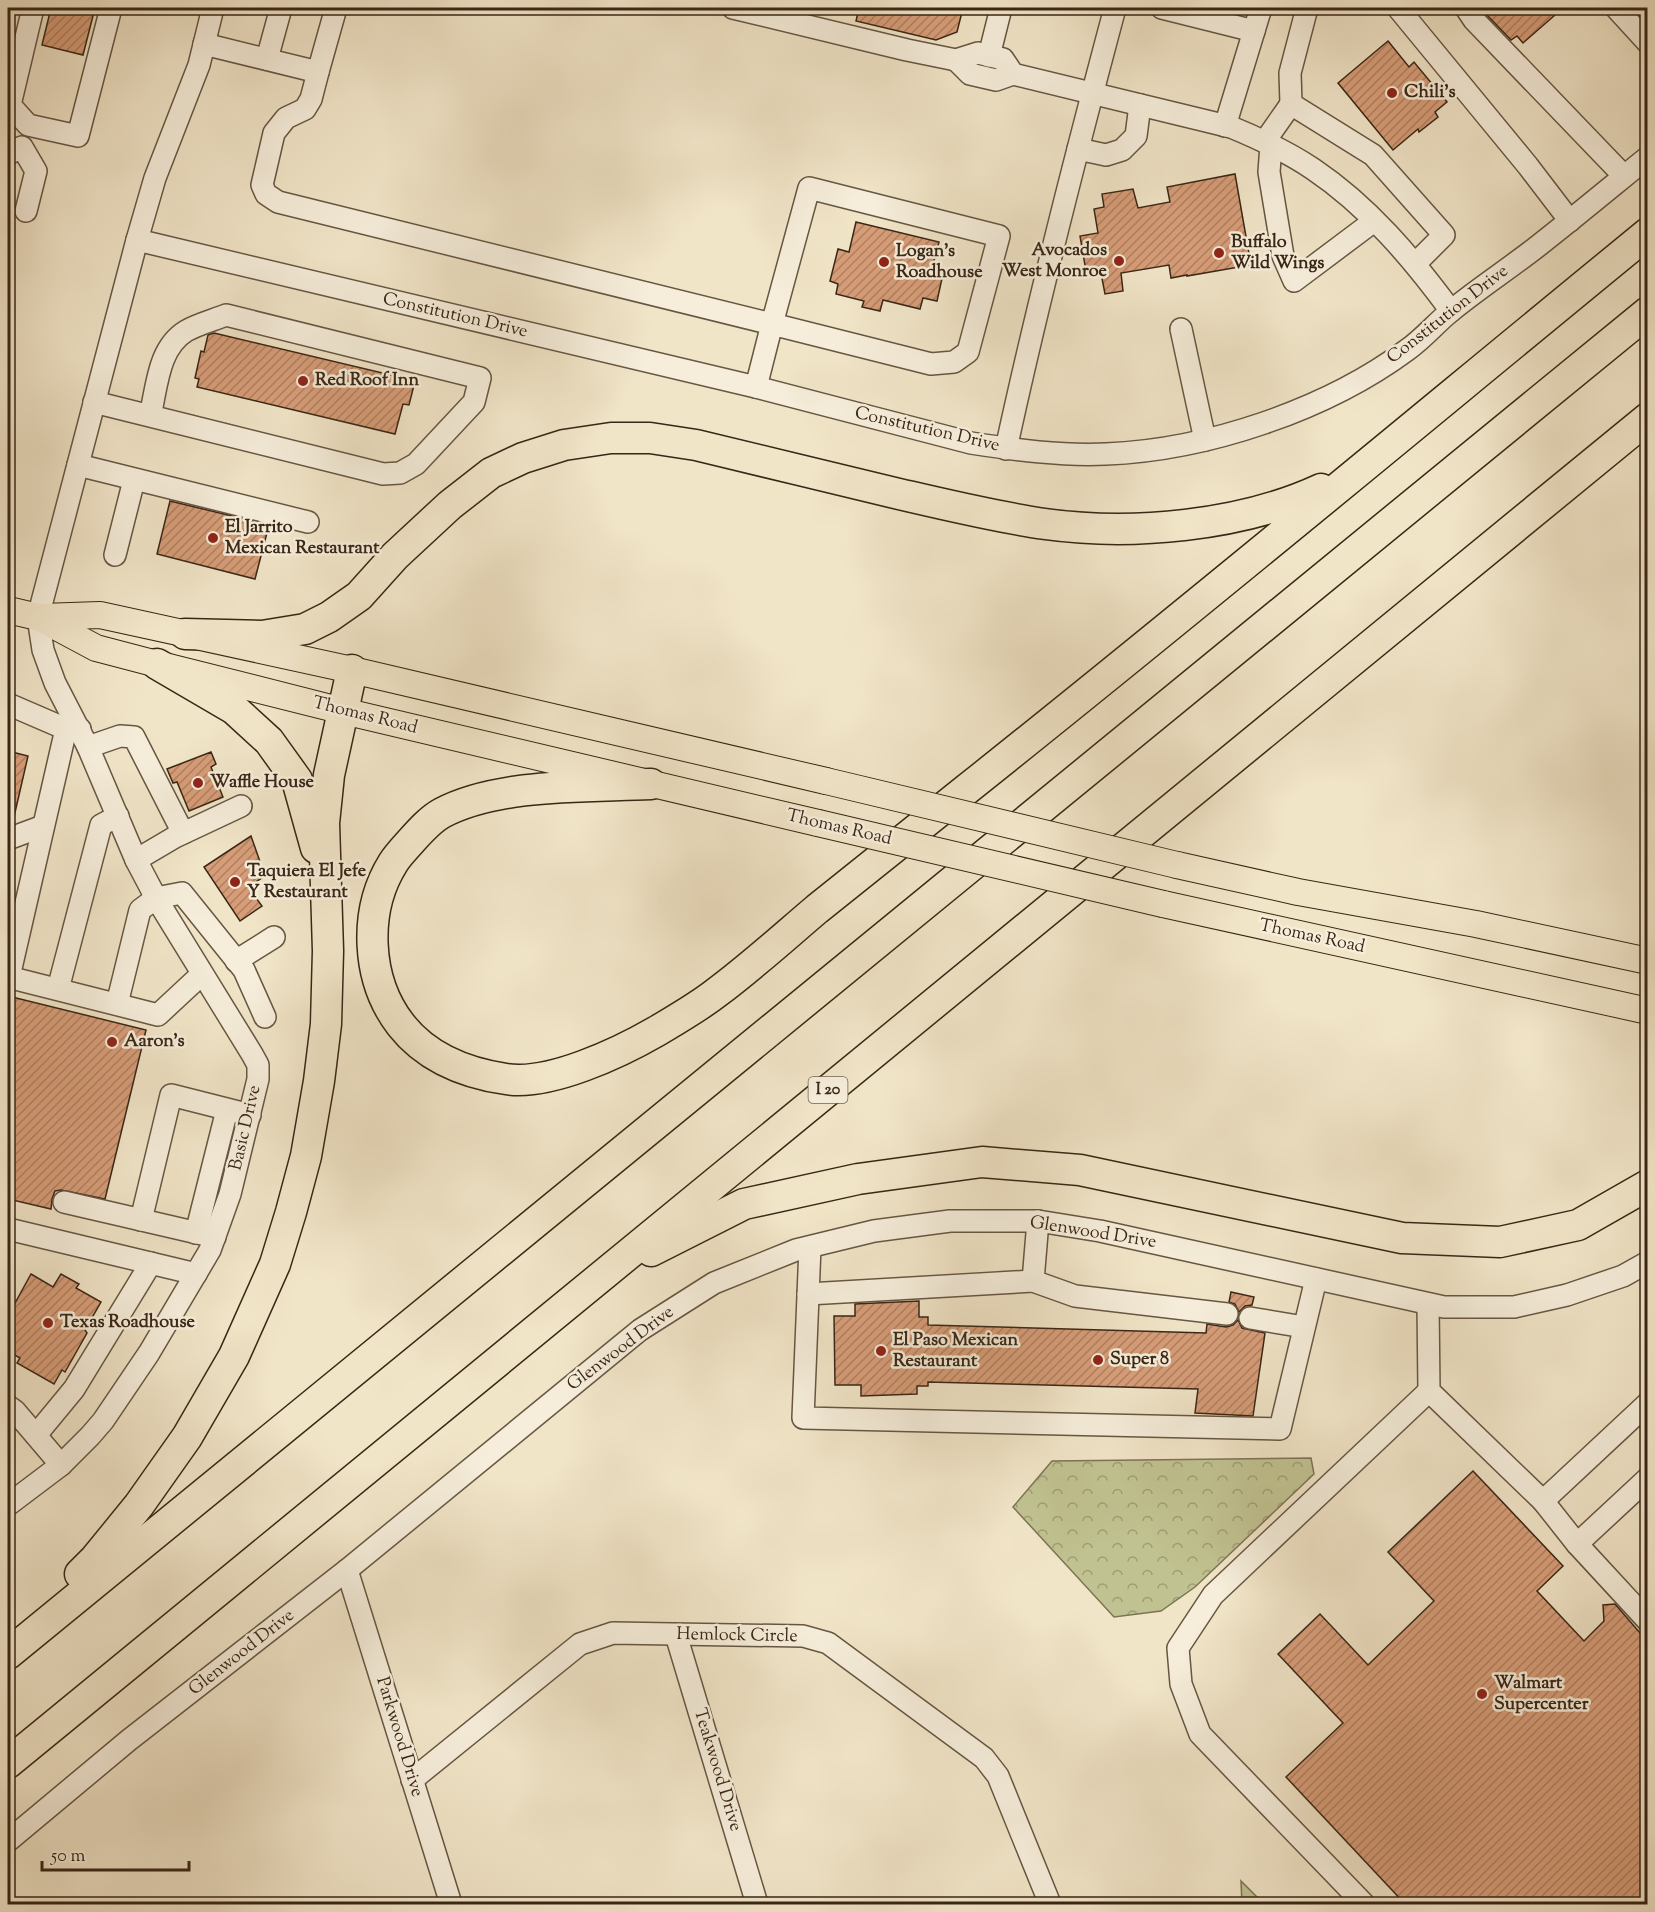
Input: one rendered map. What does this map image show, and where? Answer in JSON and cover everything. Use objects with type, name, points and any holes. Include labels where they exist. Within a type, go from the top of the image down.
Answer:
[{"type":"highway","points":[[651,784],[520,790],[478,799],[440,814],[419,832],[393,862],[378,896],[371,932],[377,972],[383,993],[401,1024],[429,1052],[450,1065],[487,1077],[523,1082],[605,1059],[716,994],[1647,233]]},
{"type":"highway","points":[[8,1654],[1647,312]]},
{"type":"highway","name":"I 20","points":[[8,1763],[1647,418]]},
{"type":"highway","points":[[185,634],[262,636],[304,629],[329,617],[359,596],[395,556],[450,505],[491,473],[523,458],[576,443],[611,438],[650,438],[696,445],[980,513],[1047,524],[1102,529],[1214,522],[1258,512],[1294,502],[1323,489],[1368,462]]},
{"type":"highway","points":[[157,664],[234,709],[269,741],[297,780],[324,878]]},
{"type":"highway","points":[[8,1645],[95,1559],[139,1505],[173,1457],[234,1356],[275,1264],[306,1156],[321,1070],[326,1024],[328,962],[324,824],[329,775],[352,670]]},
{"type":"highway","points":[[602,1275],[744,1204],[858,1179],[982,1162],[1080,1170],[1402,1238],[1500,1242],[1578,1225],[1647,1185]]},
{"type":"main road","name":"Thomas Road","points":[[8,610],[38,617],[100,615],[352,670],[1177,865],[1298,892],[1476,924],[1647,961]]},
{"type":"main road","name":"Thomas Road","points":[[38,617],[96,648],[343,711],[1164,904],[1647,1011]]},
{"type":"street","points":[[33,8],[10,105],[28,125],[78,136],[111,8]]},
{"type":"street","points":[[38,617],[137,240],[155,178],[199,65],[213,8]]},
{"type":"street","points":[[267,59],[280,8]]},
{"type":"street","points":[[336,8],[311,99],[306,109],[286,118],[274,133],[262,185],[266,194],[278,202],[772,324],[931,364],[954,362],[968,352],[999,236],[809,188],[772,324],[756,387]]},
{"type":"street","points":[[733,8],[956,60],[978,53],[1003,59],[1012,74]]},
{"type":"street","points":[[989,56],[1001,8]]},
{"type":"street","points":[[1006,449],[1078,149],[1115,8]]},
{"type":"street","points":[[1162,8],[1195,11],[1254,31]]},
{"type":"street","points":[[1225,126],[1260,8]]},
{"type":"street","points":[[1307,8],[1290,73],[1291,104],[1268,143],[1269,172],[1279,235],[1283,256],[1294,281],[1374,221]]},
{"type":"street","points":[[1398,8],[1570,220]]},
{"type":"street","points":[[1466,8],[1474,20],[1624,176]]},
{"type":"street","points":[[1616,8],[1647,43]]},
{"type":"street","points":[[204,44],[318,72]]},
{"type":"street","points":[[956,60],[970,74],[996,80],[1012,74],[1225,126],[1268,143],[1314,169],[1362,208],[1415,264],[1451,311]]},
{"type":"street","points":[[1291,104],[1373,154],[1443,235],[1415,264]]},
{"type":"street","points":[[1078,149],[1106,155],[1122,150],[1136,136],[1140,105]]},
{"type":"street","points":[[26,211],[36,171],[15,151],[28,125]]},
{"type":"street","name":"Constitution Drive","points":[[137,240],[756,387],[971,443],[1006,449],[1107,454],[1155,449],[1205,440],[1270,421],[1326,398],[1367,376],[1408,350],[1451,311],[1538,247],[1647,157]]},
{"type":"street","points":[[94,402],[150,416],[383,474],[400,472],[416,464],[474,402],[480,378],[226,315],[187,331],[171,343],[163,359],[150,416]]},
{"type":"street","points":[[1181,329],[1205,440]]},
{"type":"street","points":[[78,465],[308,522]]},
{"type":"street","points":[[115,555],[134,480]]},
{"type":"street","name":"Basic Drive","points":[[8,1505],[61,1465],[103,1421],[149,1353],[196,1274],[210,1250],[206,1235],[230,1194],[258,1079],[258,1065],[156,898],[136,860],[118,816],[55,683],[43,650],[38,617]]},
{"type":"street","points":[[8,704],[78,735],[134,737],[183,833]]},
{"type":"street","points":[[78,735],[43,826],[8,977],[158,1015],[202,974]]},
{"type":"street","points":[[136,860],[183,833],[241,806]]},
{"type":"street","points":[[58,989],[101,825],[118,816]]},
{"type":"street","points":[[8,839],[43,826]]},
{"type":"street","points":[[117,1004],[140,910],[156,898],[182,893],[244,970],[264,1017]]},
{"type":"street","points":[[236,961],[274,937]]},
{"type":"street","points":[[141,1220],[171,1095],[250,1116]]},
{"type":"street","points":[[64,1202],[206,1235],[227,1110]]},
{"type":"street","name":"Glenwood Drive","points":[[8,1841],[129,1740],[347,1570],[640,1330],[714,1283],[796,1250],[874,1231],[950,1221],[1038,1221],[1100,1230],[1444,1307],[1514,1307],[1567,1295],[1600,1284],[1623,1276],[1647,1262]]},
{"type":"street","points":[[1033,1281],[1038,1221]]},
{"type":"street","points":[[8,1229],[196,1274]]},
{"type":"street","points":[[810,1247],[803,1418],[1280,1429],[1316,1279]]},
{"type":"street","points":[[36,1435],[74,1389],[151,1263]]},
{"type":"street","points":[[808,1294],[1033,1281],[1075,1296],[1227,1314]]},
{"type":"street","points":[[1428,1304],[1429,1391],[1543,1501],[1576,1544],[1647,1621]]},
{"type":"street","points":[[1250,1318],[1304,1328]]},
{"type":"street","points":[[1364,1905],[1200,1734],[1181,1684],[1178,1648],[1213,1594],[1429,1391]]},
{"type":"street","points":[[1543,1501],[1647,1403]]},
{"type":"street","points":[[8,1406],[15,1411],[61,1465]]},
{"type":"street","points":[[1576,1544],[1647,1478]]},
{"type":"street","name":"Parkwood Drive","points":[[347,1570],[451,1905]]},
{"type":"street","name":"Hemlock Circle","points":[[412,1780],[580,1644],[613,1633],[803,1636],[828,1643],[984,1758],[998,1776],[1050,1905]]},
{"type":"street","name":"Teakwood Drive","points":[[676,1635],[757,1905]]},
{"type":"green space","points":[[1311,1458],[1314,1474],[1195,1587],[1161,1611],[1114,1617],[1013,1507],[1052,1461]]},
{"type":"green space","points":[[1241,1881],[1264,1904],[1242,1904]]},
{"type":"building","points":[[51,8],[95,8],[83,55],[42,45]]},
{"type":"building","points":[[859,8],[963,8],[957,32],[936,40],[856,21]]},
{"type":"building","points":[[1491,8],[1563,8],[1523,43],[1517,36],[1511,40],[1485,13]]},
{"type":"building","name":"Chili's","points":[[1388,41],[1409,67],[1414,62],[1447,102],[1435,112],[1438,117],[1419,132],[1418,129],[1393,150],[1338,83]]},
{"type":"building","points":[[1235,174],[1251,265],[1171,278],[1169,265],[1121,273],[1123,291],[1105,294],[1100,268],[1086,271],[1080,236],[1098,233],[1094,209],[1104,207],[1102,194],[1133,189],[1138,208],[1170,202],[1167,187]]},
{"type":"building","name":"Logan's Roadhouse","points":[[856,222],[939,242],[931,272],[943,274],[937,301],[923,298],[920,309],[883,300],[880,311],[862,307],[864,301],[836,294],[838,284],[830,281],[838,249],[849,252]]},
{"type":"building","name":"Red Roof Inn","points":[[214,333],[408,379],[407,384],[414,385],[409,405],[403,404],[395,434],[197,387],[199,379],[195,378],[201,351],[204,352],[208,335]]},
{"type":"building","name":"El Jarrito Mexican Restaurant","points":[[170,501],[269,525],[255,579],[157,554]]},
{"type":"building","points":[[8,751],[28,756],[14,817],[8,816]]},
{"type":"building","name":"Waffle House","points":[[211,752],[216,764],[211,767],[223,797],[189,811],[177,782],[173,783],[167,769]]},
{"type":"building","name":"Taquiera El Jefe Y Restaurant","points":[[251,836],[265,876],[248,887],[262,906],[240,921],[204,867]]},
{"type":"building","points":[[8,996],[146,1030],[105,1199],[61,1190],[55,1191],[51,1209],[8,1199]]},
{"type":"building","name":"Texas Roadhouse","points":[[31,1274],[53,1287],[61,1274],[79,1284],[76,1288],[101,1302],[65,1372],[62,1370],[54,1384],[17,1363],[20,1358],[8,1351],[8,1316]]},
{"type":"building","points":[[1231,1292],[1254,1297],[1252,1305],[1245,1306],[1239,1312],[1235,1304],[1229,1302]]},
{"type":"building","name":"Super 8","points":[[919,1301],[919,1317],[928,1317],[928,1325],[1206,1333],[1207,1324],[1226,1327],[1238,1320],[1242,1328],[1265,1333],[1253,1416],[1195,1413],[1198,1389],[928,1382],[928,1386],[917,1386],[917,1394],[861,1396],[861,1385],[835,1385],[834,1316],[855,1316],[855,1304]]},
{"type":"building","name":"Walmart Supercenter","points":[[1473,1471],[1563,1566],[1537,1591],[1584,1641],[1604,1621],[1603,1605],[1615,1604],[1647,1641],[1647,1905],[1406,1905],[1286,1777],[1343,1723],[1278,1654],[1320,1614],[1368,1665],[1434,1601],[1388,1552]]},
{"type":"place","name":"Chili's","points":[[1392,93]]},
{"type":"place","name":"Buffalo Wild Wings","points":[[1219,253]]},
{"type":"place","name":"Avocados West Monroe","points":[[1119,261]]},
{"type":"place","name":"Logan's Roadhouse","points":[[884,262]]},
{"type":"place","name":"Red Roof Inn","points":[[303,381]]},
{"type":"place","name":"El Jarrito Mexican Restaurant","points":[[213,538]]},
{"type":"place","name":"Waffle House","points":[[198,783]]},
{"type":"place","name":"Taquiera El Jefe Y Restaurant","points":[[235,882]]},
{"type":"place","name":"Aaron's","points":[[112,1042]]},
{"type":"place","name":"Texas Roadhouse","points":[[48,1323]]},
{"type":"place","name":"El Paso Mexican Restaurant","points":[[881,1351]]},
{"type":"place","name":"Super 8","points":[[1098,1360]]},
{"type":"place","name":"Walmart Supercenter","points":[[1482,1694]]}]
